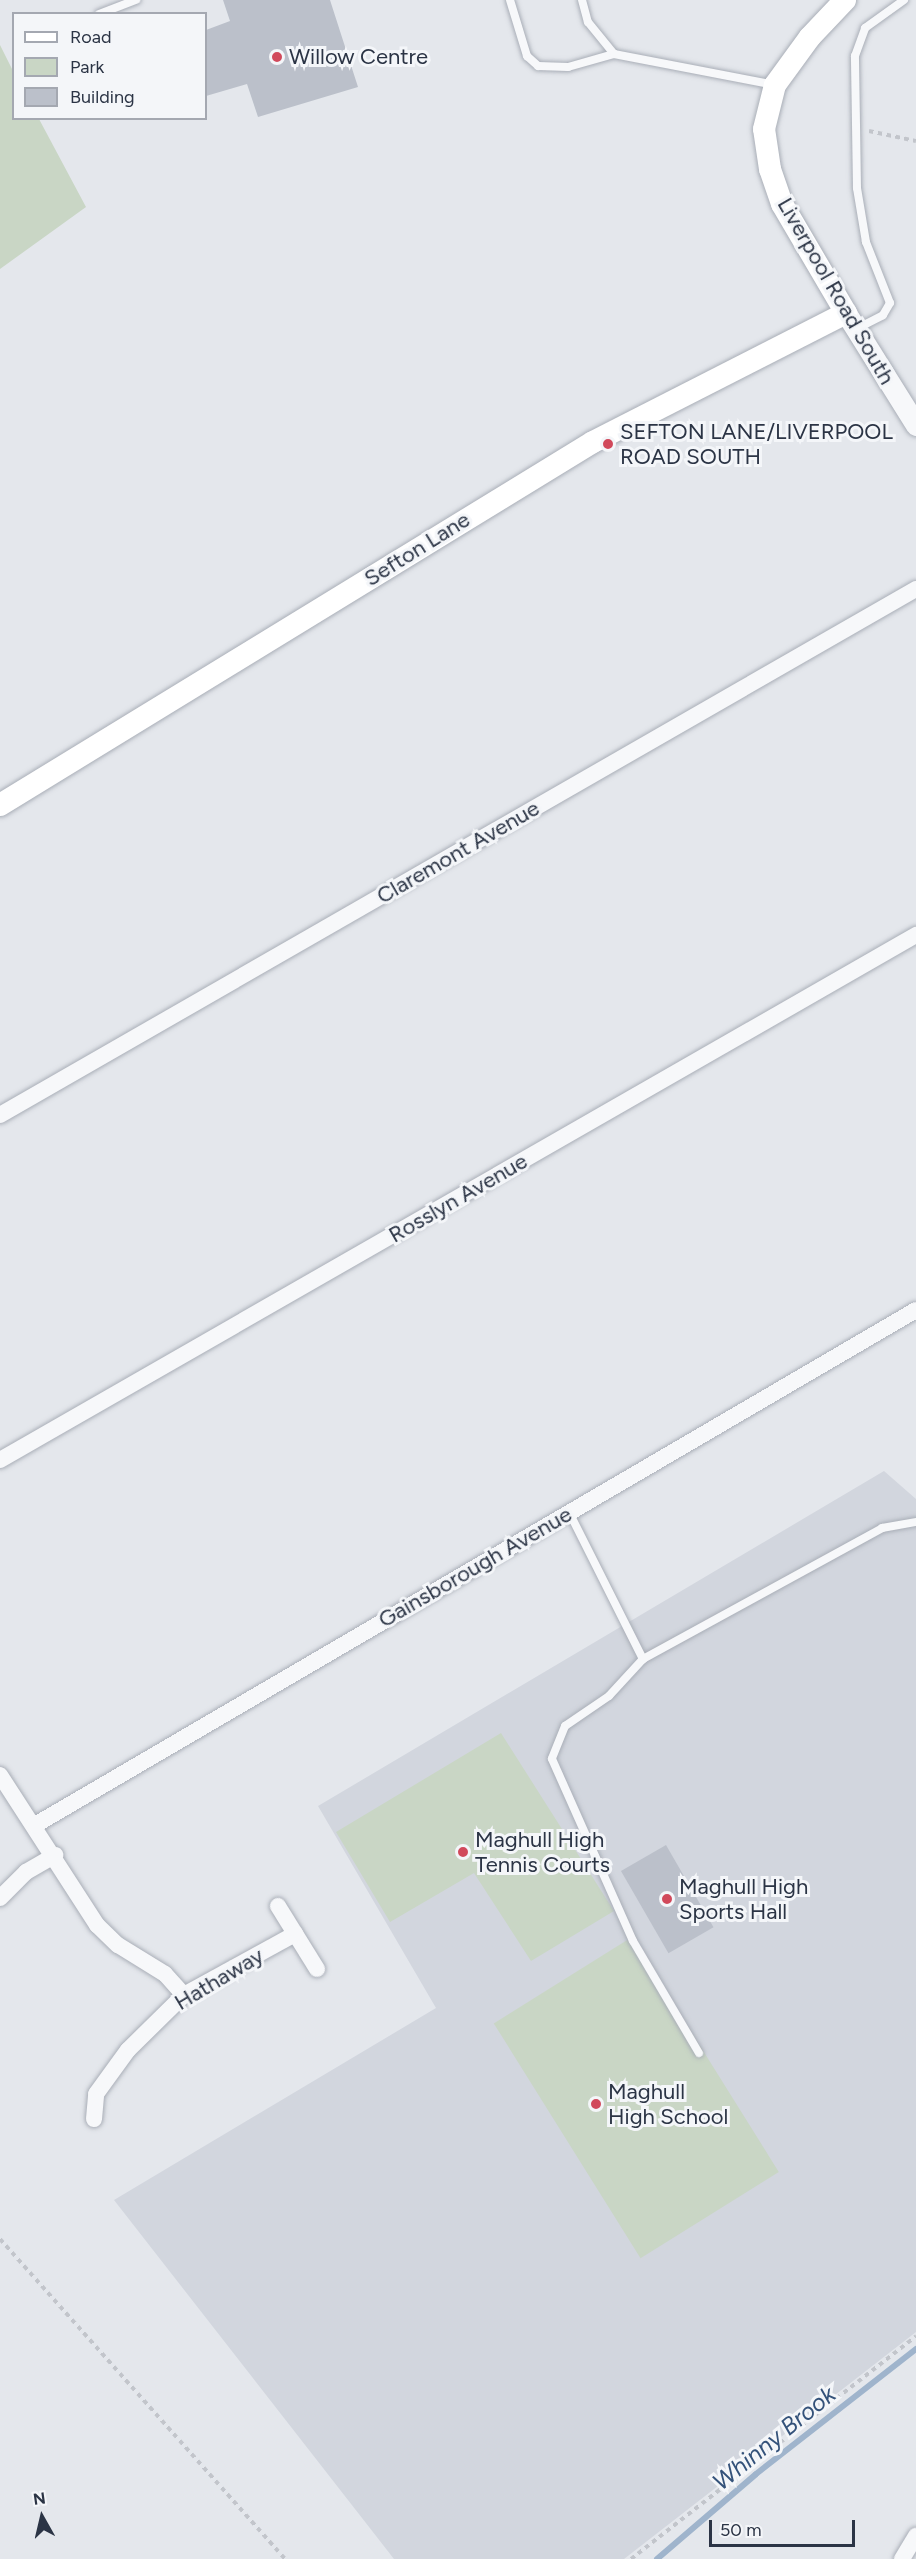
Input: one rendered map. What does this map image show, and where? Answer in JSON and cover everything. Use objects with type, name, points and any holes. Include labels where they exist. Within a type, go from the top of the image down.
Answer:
[{"type":"main road","name":"Liverpool Road South","points":[[843,1],[794,56],[775,85],[764,129],[774,184],[851,321]]},
{"type":"main road","name":"Sefton Lane","points":[[0,805],[593,442],[851,321]]},
{"type":"street","name":"Liverpool Road South","points":[[851,321],[916,425]]},
{"type":"street","name":"Claremont Avenue","points":[[0,1115],[916,589]]},
{"type":"street","name":"Rosslyn Avenue","points":[[0,1460],[916,935]]},
{"type":"street","name":"Gainsborough Avenue","points":[[35,1825],[916,1310]]},
{"type":"street","points":[[0,1775],[18,1806],[35,1825],[107,1936],[165,1974],[183,1995]]},
{"type":"street","points":[[0,1898],[26,1872],[55,1855]]},
{"type":"street","points":[[278,1906],[317,1969]]},
{"type":"street","name":"Hathaway","points":[[94,2119],[96,2094],[128,2049],[183,1995],[295,1934]]},
{"type":"street","points":[[902,2559],[916,2536]]},
{"type":"lane","points":[[104,12],[136,0]]},
{"type":"lane","points":[[510,0],[527,56],[538,66],[568,67],[614,54],[775,85]]},
{"type":"lane","points":[[582,0],[588,22],[614,54]]},
{"type":"lane","points":[[851,321],[883,315],[890,303],[866,242],[857,188],[854,128],[855,56],[865,28],[904,0]]},
{"type":"lane","points":[[568,1512],[643,1659]]},
{"type":"lane","points":[[699,2053],[633,1941],[552,1759],[565,1726],[609,1696],[643,1659],[882,1528],[916,1522]]},
{"type":"path","points":[[854,128],[916,141]]},
{"type":"path","points":[[0,2239],[285,2559]]},
{"type":"path","points":[[631,2559],[916,2336]]},
{"type":"shaded area","name":"Maghull High School","points":[[884,1471],[916,1499],[916,2332],[624,2559],[394,2559],[114,2200],[436,2008],[318,1806]]},
{"type":"green space","points":[[0,45],[12,69],[12,120],[40,120],[86,207],[0,269]]},
{"type":"green space","name":"Maghull High Tennis Courts","points":[[501,1733],[614,1911],[531,1961],[474,1873],[390,1922],[336,1832]]},
{"type":"green space","points":[[632,1937],[779,2172],[641,2258],[494,2023]]},
{"type":"building","name":"Willow Centre","points":[[223,0],[330,0],[358,87],[258,117],[247,84],[207,96],[207,30],[230,21]]},
{"type":"building","name":"Maghull High Sports Hall","points":[[666,1845],[714,1927],[668,1953],[621,1871]]},
{"type":"waterway","name":"Whinny Brook","points":[[657,2559],[756,2474],[916,2349]]},
{"type":"place","name":"Willow Centre","points":[[277,57]]},
{"type":"place","name":"SEFTON LANE/LIVERPOOL ROAD SOUTH","points":[[608,444]]},
{"type":"place","name":"Maghull High Tennis Courts","points":[[463,1852]]},
{"type":"place","name":"Maghull High Sports Hall","points":[[667,1899]]},
{"type":"place","name":"Maghull High School","points":[[596,2104]]}]
